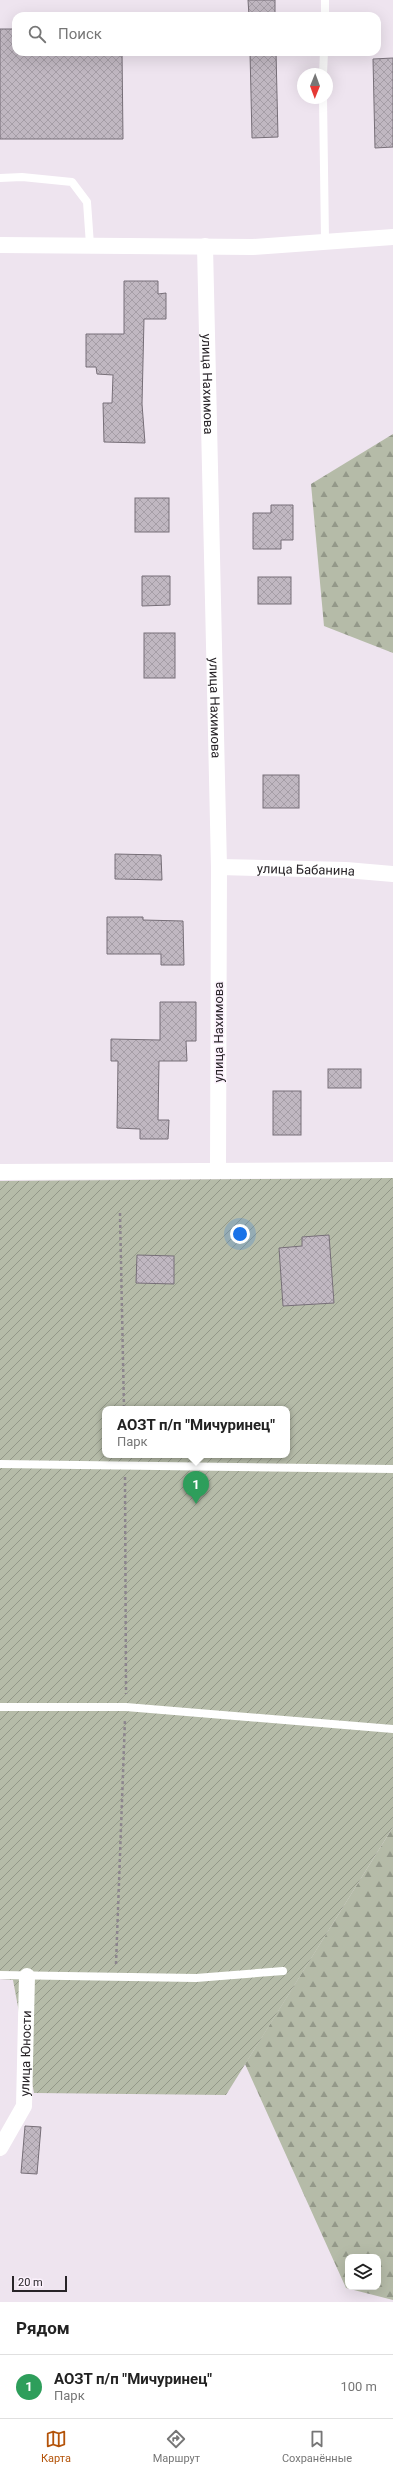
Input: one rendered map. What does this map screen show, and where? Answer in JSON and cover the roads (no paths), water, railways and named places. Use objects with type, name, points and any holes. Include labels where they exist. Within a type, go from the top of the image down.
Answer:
[{"type":"street","points":[[0,245],[253,247],[325,240],[393,237]]},
{"type":"street","name":"улица Нахимова","points":[[205,246],[218,867],[218,1170]]},
{"type":"street","name":"улица Бабанина","points":[[218,867],[346,870],[393,874]]},
{"type":"street","points":[[0,1172],[393,1170]]},
{"type":"street","name":"улица Юности","points":[[0,2148],[24,2106],[27,1976]]},
{"type":"lane","points":[[325,0],[325,12]]},
{"type":"lane","points":[[323,68],[324,56]]},
{"type":"lane","points":[[323,104],[325,240]]},
{"type":"lane","points":[[0,178],[22,177],[72,182],[88,202],[90,245]]},
{"type":"lane","points":[[0,1464],[393,1469]]},
{"type":"lane","points":[[0,1707],[126,1708],[393,1729]]},
{"type":"lane","points":[[0,1975],[196,1978],[283,1971]]},
{"type":"place","name":"АОЗТ п/п \"Мичуринец\"","points":[[196,1504]]}]
